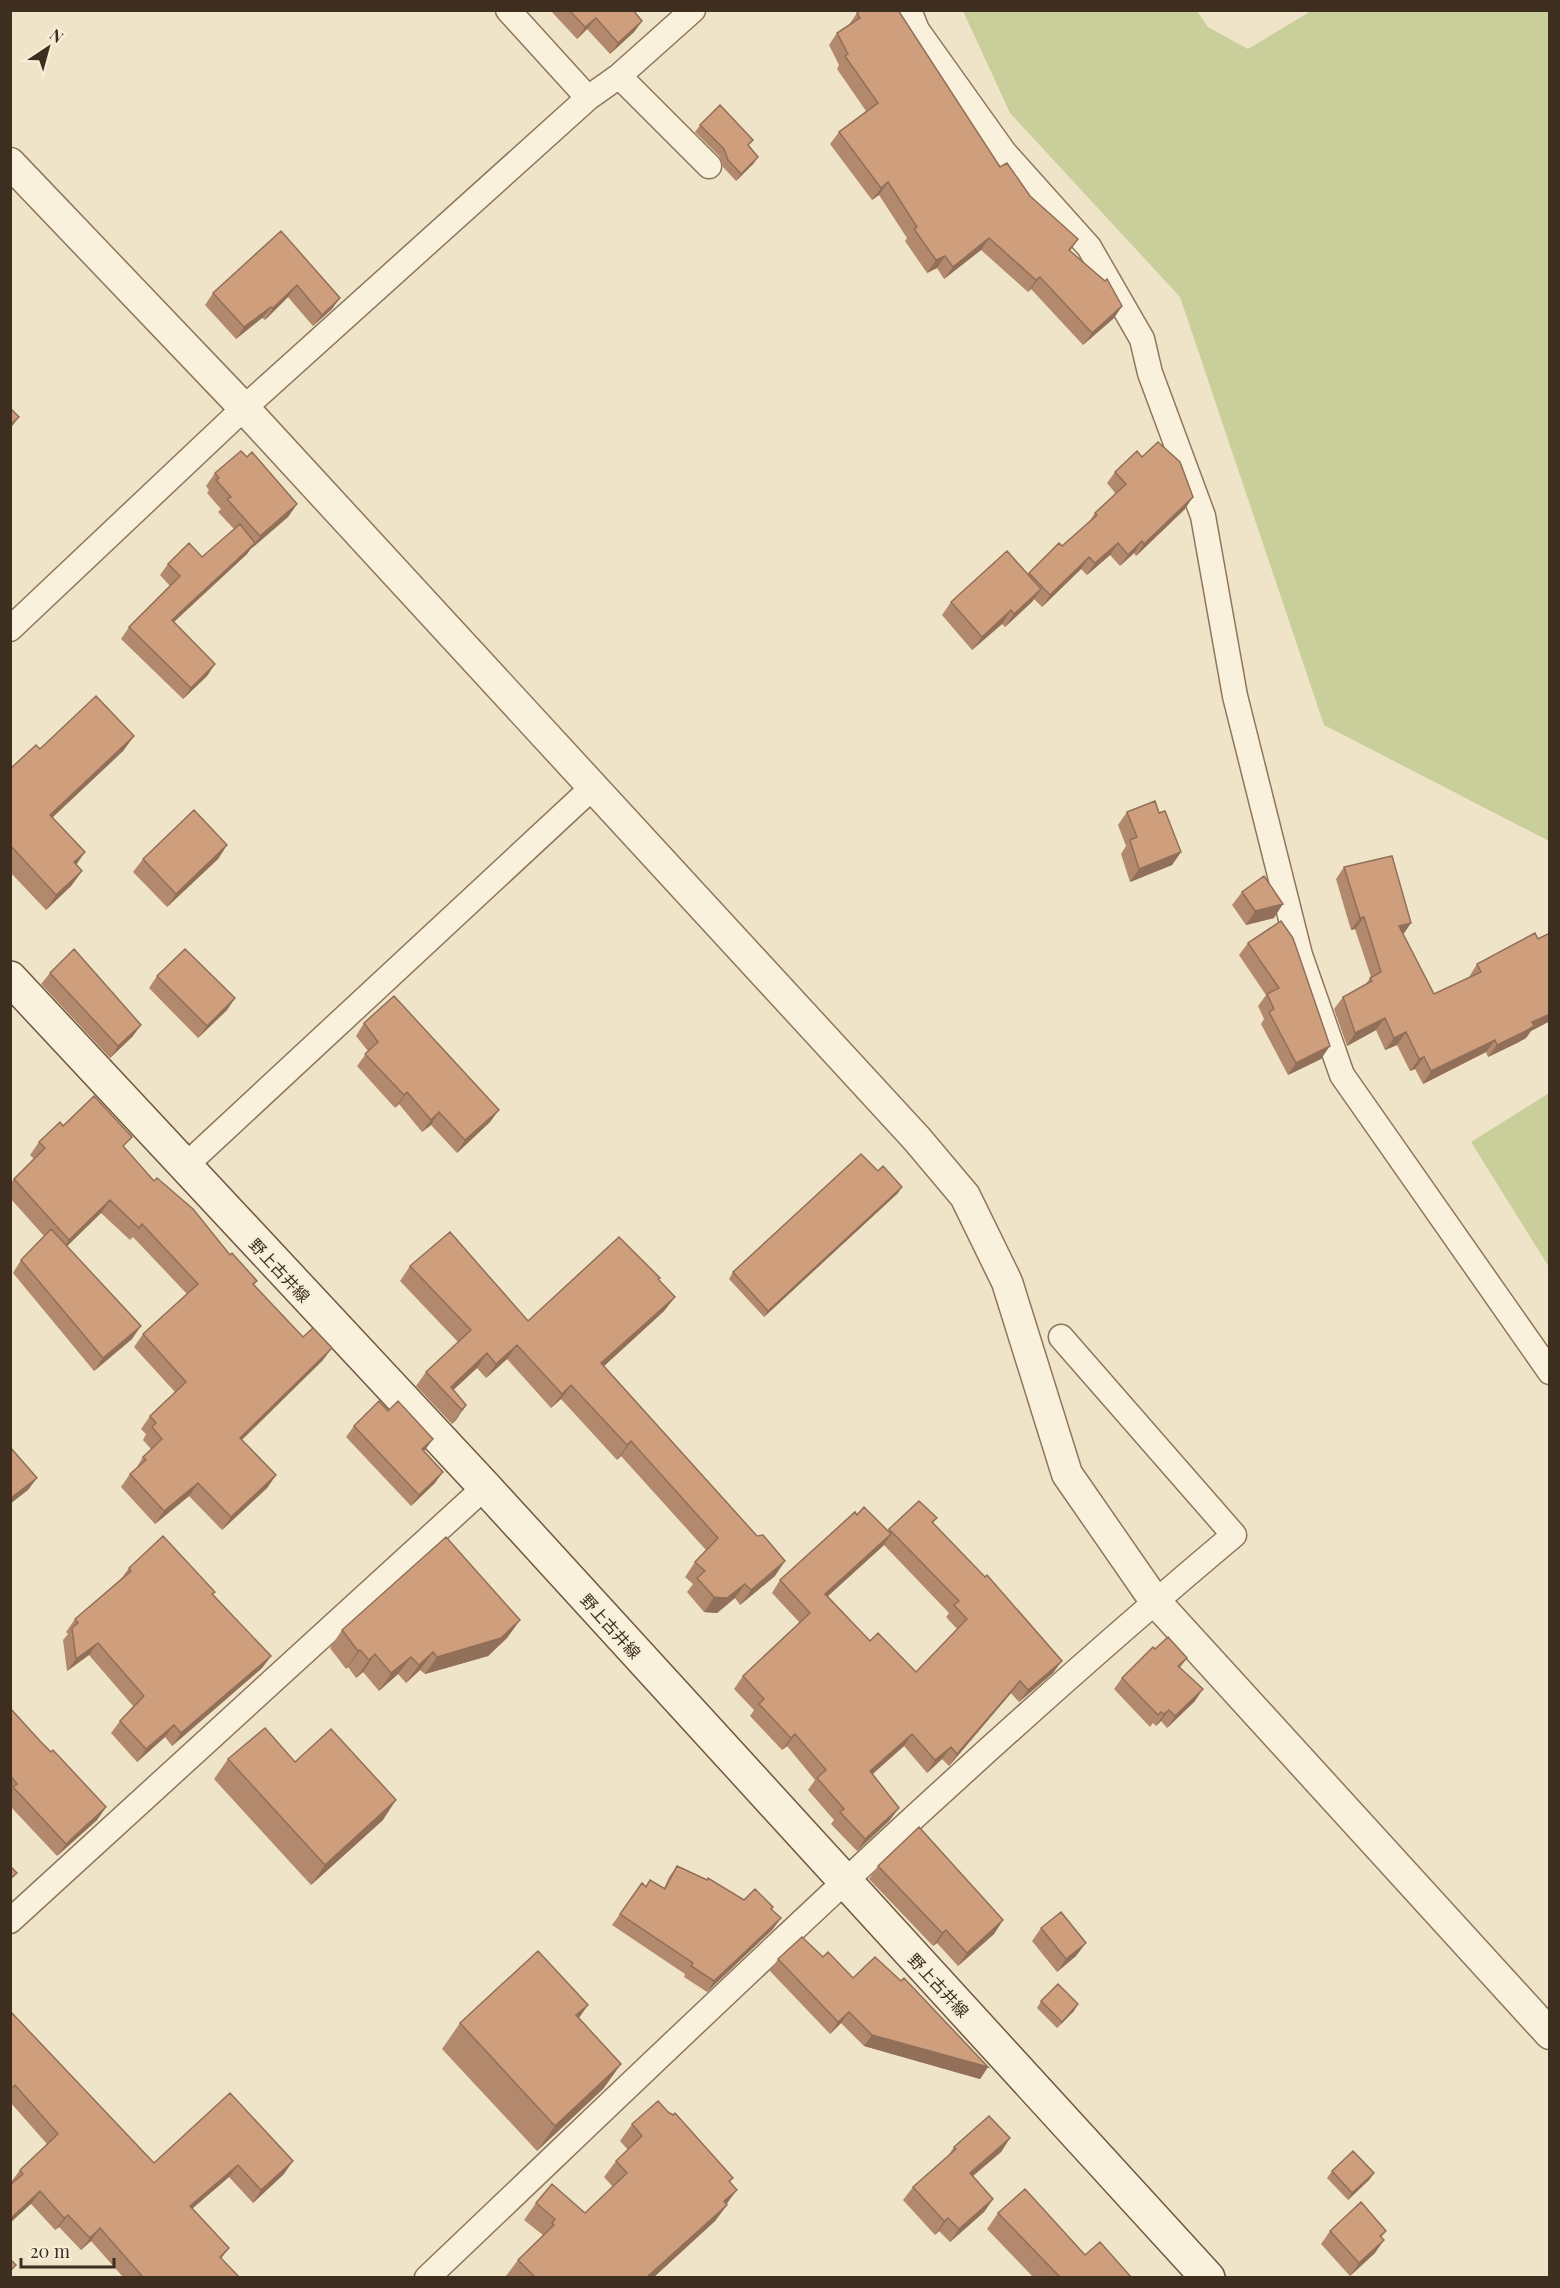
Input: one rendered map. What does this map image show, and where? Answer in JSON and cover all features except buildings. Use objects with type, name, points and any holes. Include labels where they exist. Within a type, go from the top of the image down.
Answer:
[{"type":"main road","name":"野上古井線","points":[[10,978],[183,1167],[485,1487],[1208,2277]]},
{"type":"street","points":[[508,10],[588,98]]},
{"type":"street","points":[[10,629],[244,408],[588,98],[619,76],[693,10]]},
{"type":"street","points":[[909,10],[917,30],[1004,152],[1089,247],[1142,339],[1150,373],[1203,516],[1235,696],[1300,955],[1342,1075],[1550,1372]]},
{"type":"street","points":[[619,76],[709,166]]},
{"type":"street","points":[[10,163],[244,408],[917,1139],[965,1196],[1007,1282],[1067,1474],[1155,1601],[1550,2034]]},
{"type":"street","points":[[183,1167],[593,787]]},
{"type":"street","points":[[427,2277],[844,1881],[1155,1601],[1234,1535],[1061,1337]]},
{"type":"street","points":[[10,1921],[485,1487]]},
{"type":"green space","points":[[963,11],[1197,11],[1208,27],[1248,49],[1311,11],[1549,11],[1549,841],[1324,725],[1180,297],[1010,113]]},
{"type":"green space","points":[[1549,1093],[1549,1267],[1471,1142]]}]
